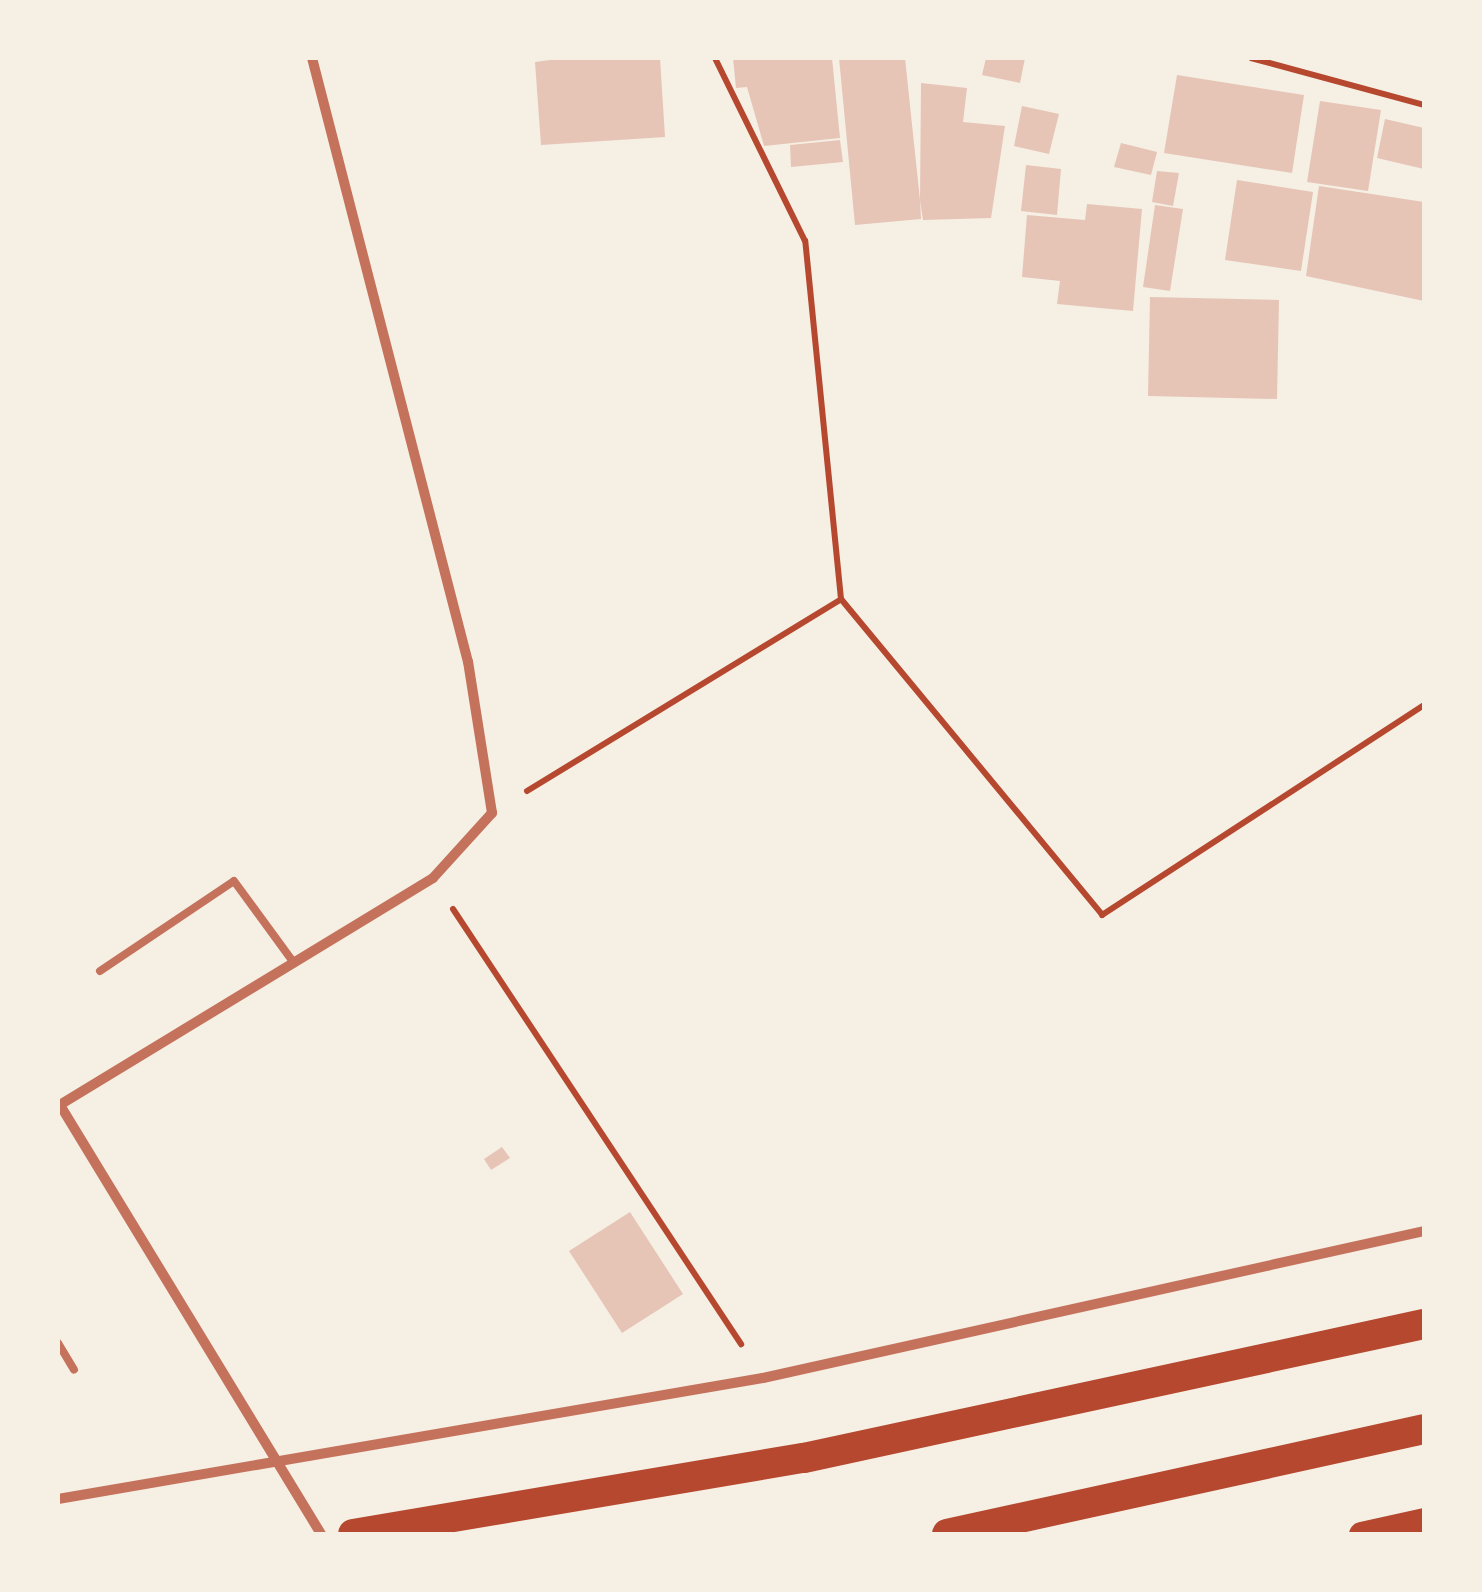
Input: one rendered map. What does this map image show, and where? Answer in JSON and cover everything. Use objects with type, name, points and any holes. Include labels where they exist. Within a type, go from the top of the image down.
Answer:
[{"type":"highway","points":[[353,1534],[804,1458],[1424,1324]]},
{"type":"highway","points":[[947,1534],[1424,1429]]},
{"type":"main road","points":[[1361,1534],[1424,1520]]},
{"type":"street","points":[[312,58],[468,662],[492,813],[433,878],[59,1106],[321,1534]]},
{"type":"street","points":[[58,1498],[280,1467],[763,1378],[1424,1231]]},
{"type":"lane","points":[[100,972],[234,881],[294,963]]},
{"type":"lane","points":[[58,1343],[74,1370]]},
{"type":"path","points":[[715,58],[805,240],[841,598],[1102,915],[1424,705]]},
{"type":"path","points":[[1250,58],[1424,105]]},
{"type":"path","points":[[492,813],[841,598]]},
{"type":"path","points":[[433,878],[763,1378]]},
{"type":"building","points":[[565,58],[660,58],[665,137],[541,145],[535,62]]},
{"type":"building","points":[[733,58],[832,58],[840,138],[764,146],[747,87],[736,88]]},
{"type":"building","points":[[839,58],[905,58],[921,219],[855,225]]},
{"type":"building","points":[[986,58],[1025,58],[1020,83],[982,75]]},
{"type":"building","points":[[1177,75],[1304,95],[1292,173],[1164,153]]},
{"type":"building","points":[[921,83],[967,88],[963,122],[1005,126],[991,218],[923,220]]},
{"type":"building","points":[[1320,101],[1381,110],[1368,191],[1307,182]]},
{"type":"building","points":[[1022,106],[1059,114],[1049,154],[1014,146]]},
{"type":"building","points":[[1385,119],[1424,128],[1424,169],[1377,158]]},
{"type":"building","points":[[840,140],[843,162],[791,167],[790,145]]},
{"type":"building","points":[[1121,143],[1157,152],[1151,175],[1114,167]]},
{"type":"building","points":[[1026,165],[1061,169],[1057,215],[1021,211]]},
{"type":"building","points":[[1157,171],[1179,173],[1173,206],[1152,202]]},
{"type":"building","points":[[1237,180],[1313,192],[1301,271],[1225,260]]},
{"type":"building","points":[[1319,186],[1424,202],[1424,301],[1306,276]]},
{"type":"building","points":[[1087,204],[1142,209],[1133,311],[1057,304],[1060,281],[1022,277],[1027,215],[1085,220]]},
{"type":"building","points":[[1155,205],[1183,209],[1170,291],[1143,287]]},
{"type":"building","points":[[1150,297],[1279,300],[1277,399],[1148,396]]},
{"type":"building","points":[[502,1147],[510,1158],[491,1170],[484,1159]]},
{"type":"building","points":[[630,1212],[683,1294],[622,1333],[569,1251]]}]
